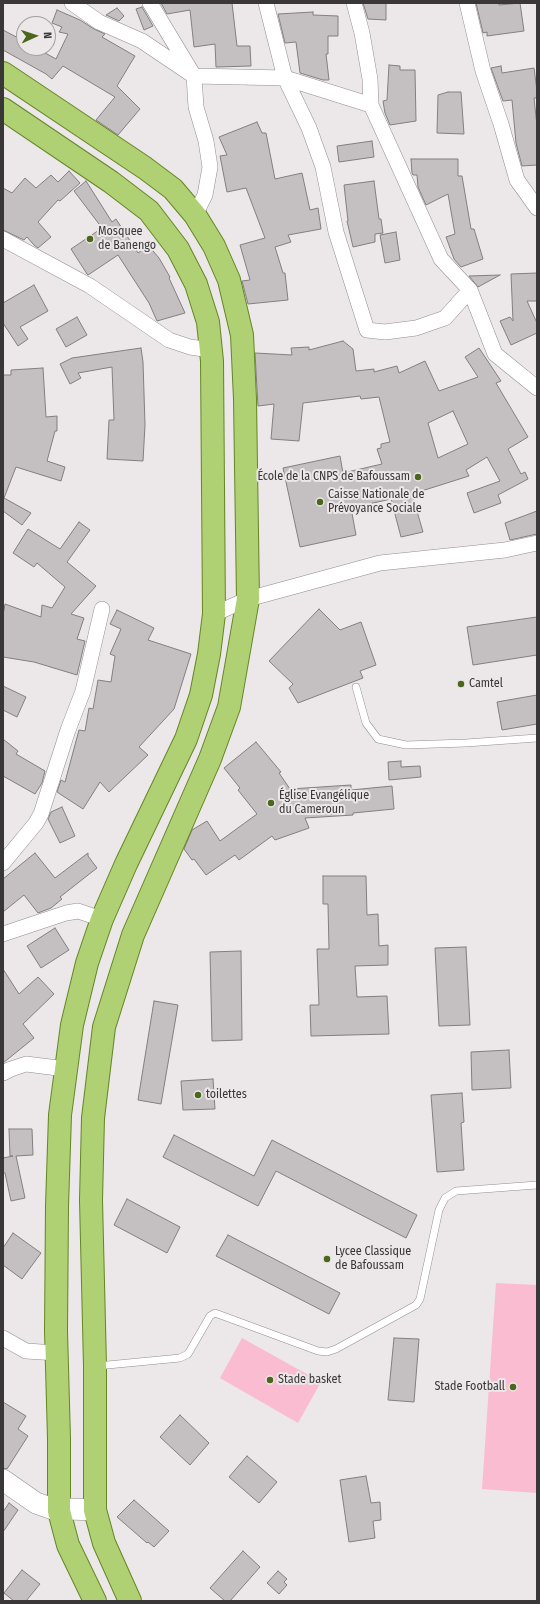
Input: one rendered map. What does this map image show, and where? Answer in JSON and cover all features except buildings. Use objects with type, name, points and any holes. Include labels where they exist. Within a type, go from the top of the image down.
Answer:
[{"type":"main road","points":[[3,73],[151,172],[173,189],[196,215],[214,246],[229,280],[242,336],[245,399],[248,600],[229,707],[210,759],[133,935],[104,1027],[93,1118],[91,1200],[95,1366],[95,1510],[104,1543],[130,1601]]},
{"type":"main road","points":[[3,109],[111,182],[149,211],[178,248],[196,284],[208,322],[211,350],[214,614],[209,654],[201,695],[186,739],[126,864],[102,919],[87,963],[72,1025],[60,1115],[57,1206],[59,1511],[68,1545],[95,1601]]},
{"type":"street","points":[[72,3],[99,22],[142,41],[194,76],[285,78],[371,105]]},
{"type":"street","points":[[150,3],[194,76],[196,107],[206,141],[210,167],[205,195],[196,215]]},
{"type":"street","points":[[266,3],[285,78],[309,128],[323,167],[336,232],[367,330],[385,332],[416,328],[446,318],[470,290]]},
{"type":"street","points":[[354,3],[362,33],[370,79],[371,105],[441,259],[470,290],[495,354],[537,388]]},
{"type":"street","points":[[467,3],[483,71],[501,124],[517,180],[537,208]]},
{"type":"street","points":[[3,238],[90,286],[169,340],[190,347],[211,350]]},
{"type":"street","points":[[214,614],[248,600],[380,563],[505,550],[537,543]]},
{"type":"street","points":[[3,864],[36,823],[41,814],[68,730],[83,691],[102,609]]},
{"type":"street","points":[[3,934],[66,913],[78,912],[102,919]]},
{"type":"street","points":[[3,1074],[11,1069],[26,1064],[66,1069]]},
{"type":"street","points":[[3,1338],[26,1351],[57,1353]]},
{"type":"street","points":[[3,1480],[36,1503],[59,1511],[68,1509],[95,1510]]},
{"type":"lane","points":[[356,687],[366,723],[378,739],[406,744],[466,743],[537,738]]},
{"type":"lane","points":[[95,1366],[180,1358],[188,1354],[210,1316],[215,1313],[318,1351],[327,1352],[336,1349],[416,1305],[420,1298],[439,1210],[445,1198],[456,1191],[537,1185]]},
{"type":"shaded area","name":"Stade Football","points":[[496,1283],[537,1285],[537,1493],[482,1489]]},
{"type":"shaded area","name":"Stade basket","points":[[242,1338],[321,1382],[298,1423],[220,1378]]},
{"type":"place","name":"Mosquee de Banengo","points":[[90,239]]},
{"type":"place","name":"École de la CNPS de Bafoussam","points":[[418,477]]},
{"type":"place","name":"Caisse Nationale de Prévoyance Sociale","points":[[320,502]]},
{"type":"place","name":"Camtel","points":[[461,684]]},
{"type":"place","name":"Église Evangélique du Cameroun","points":[[271,803]]},
{"type":"place","name":"toilettes","points":[[198,1095]]},
{"type":"place","name":"Lycee Classique de Bafoussam","points":[[327,1259]]},
{"type":"place","name":"Stade basket","points":[[270,1380]]},
{"type":"place","name":"Stade Football","points":[[513,1387]]}]
